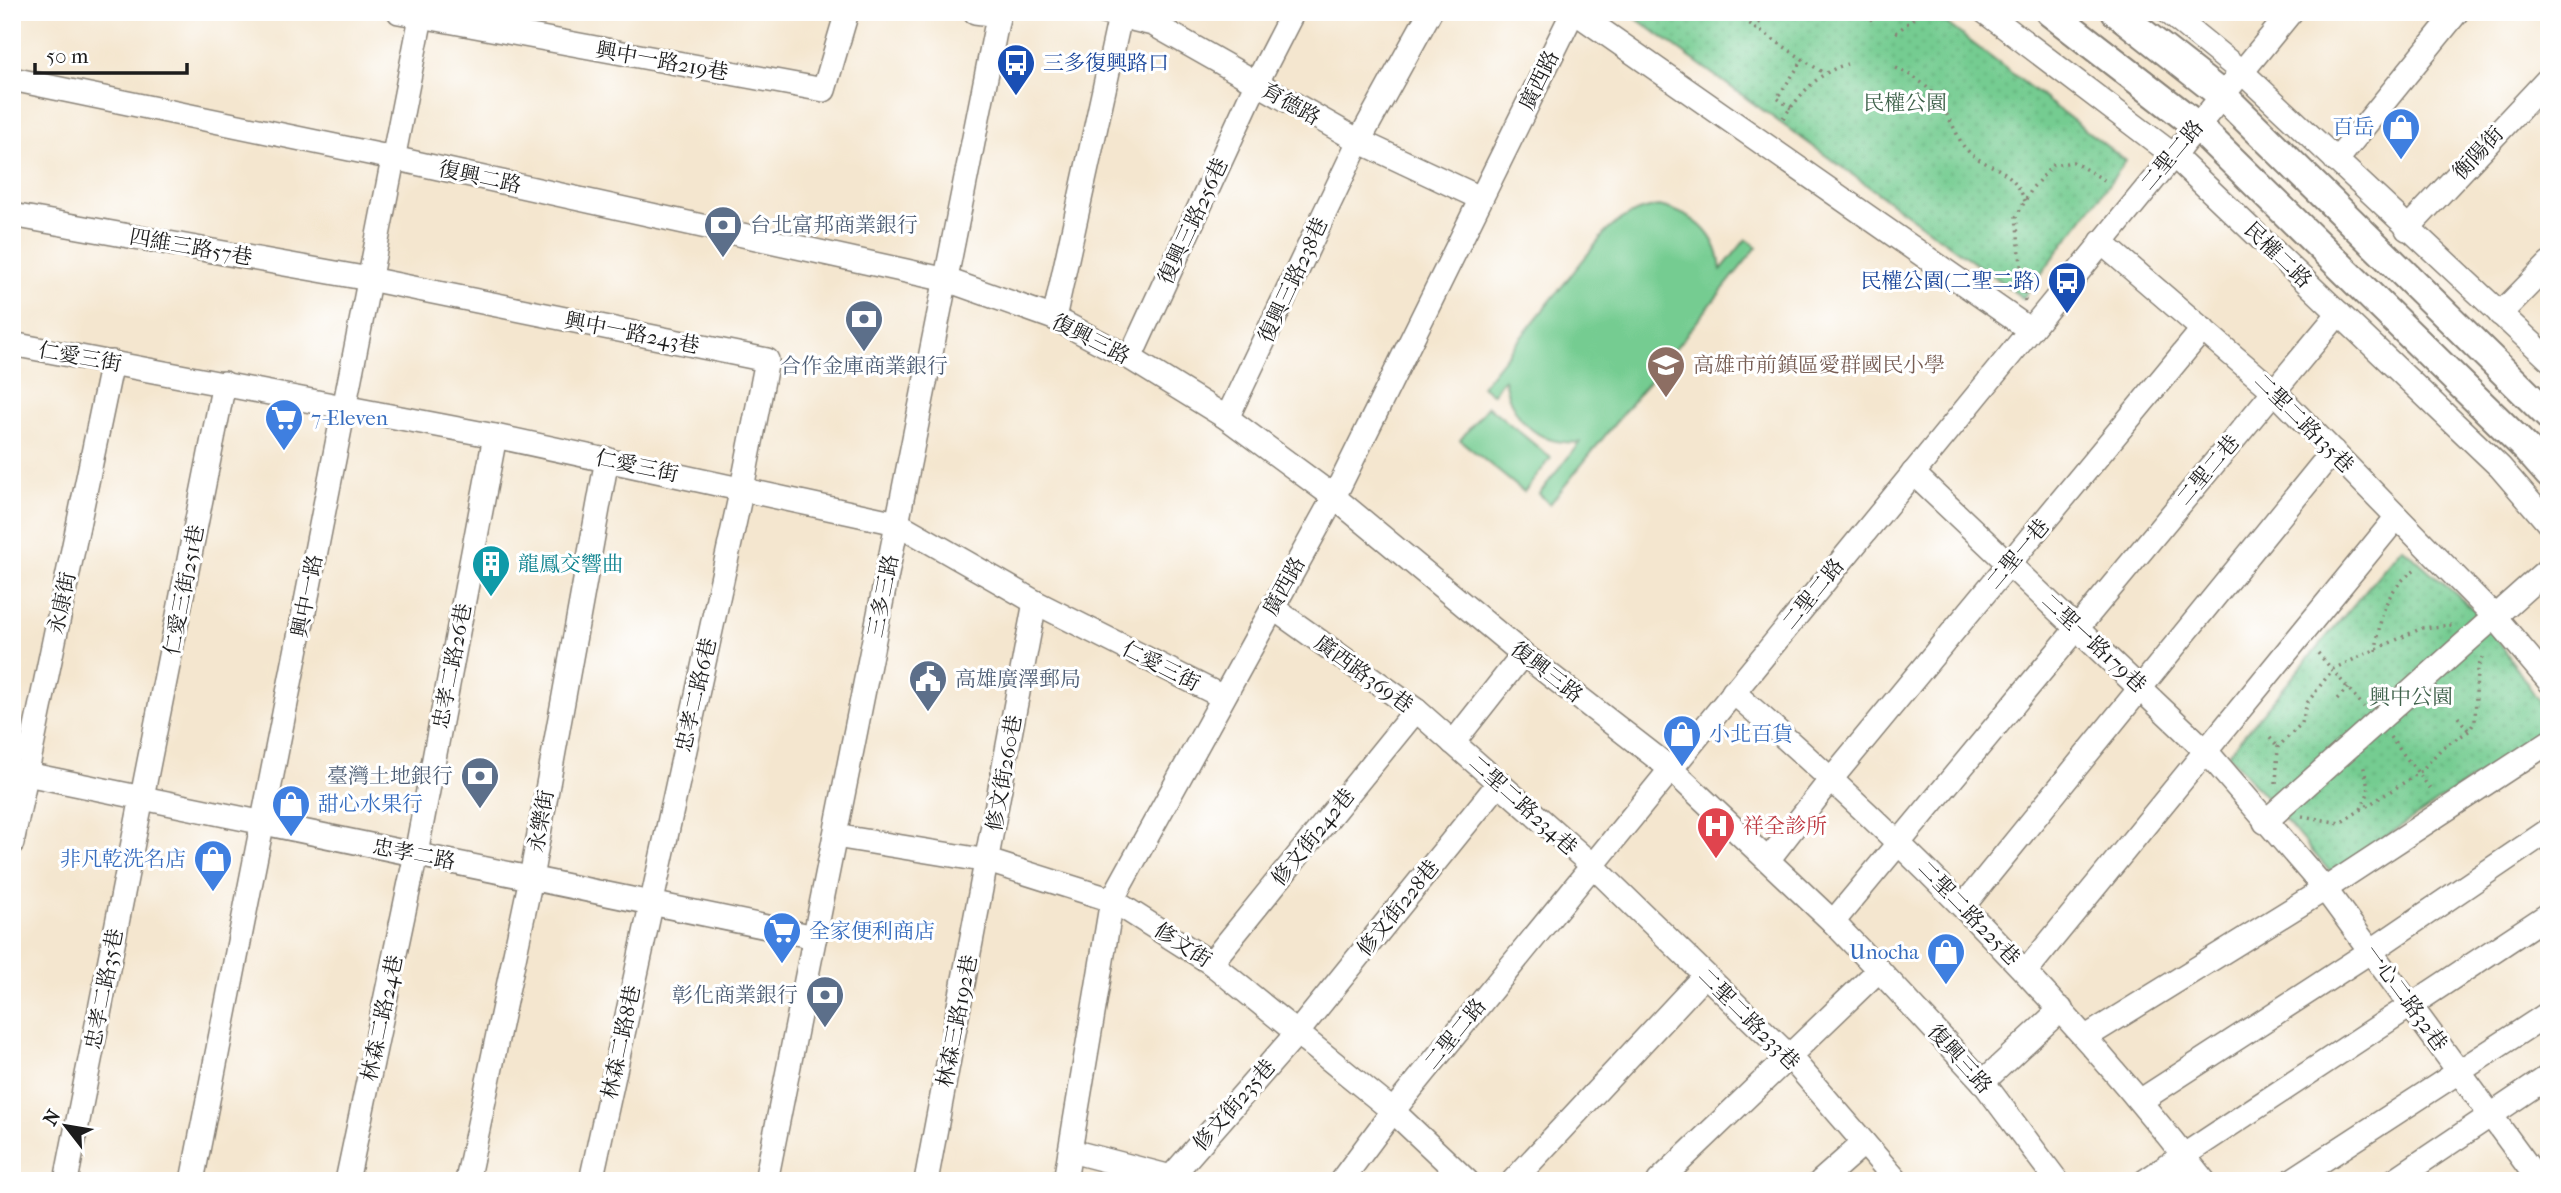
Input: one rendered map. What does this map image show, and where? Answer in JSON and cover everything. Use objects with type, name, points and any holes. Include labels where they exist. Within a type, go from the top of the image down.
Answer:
[{"type":"main road","name":"民權二路","points":[[2050,12],[2197,126],[2516,438],[2549,474]]},
{"type":"main road","points":[[2116,12],[2223,96],[2549,416]]},
{"type":"street","name":"興中一路219巷","points":[[414,14],[824,90],[847,12]]},
{"type":"street","points":[[975,12],[999,14]]},
{"type":"street","name":"復興三路256巷","points":[[1130,358],[1255,84],[1293,12]]},
{"type":"street","name":"復興三路238巷","points":[[1227,418],[1359,141],[1430,12]]},
{"type":"street","points":[[1574,12],[2030,330]]},
{"type":"street","name":"廣西路","points":[[1065,1181],[1112,900],[1334,497],[1574,12]]},
{"type":"street","name":"民權二路","points":[[1985,12],[2172,154],[2500,467],[2549,524]]},
{"type":"street","points":[[2168,12],[2243,73],[2549,359]]},
{"type":"street","name":"二聖二路","points":[[1341,1181],[1392,1111],[2172,154],[2243,73],[2291,12]]},
{"type":"street","points":[[2336,161],[2457,12]]},
{"type":"street","points":[[1054,318],[1115,13]]},
{"type":"street","name":"育德路","points":[[1115,13],[1156,18],[1255,84],[1359,141],[1480,198]]},
{"type":"street","name":"興中一路","points":[[192,1181],[393,158],[414,14]]},
{"type":"street","name":"三多三路","points":[[766,1181],[999,14]]},
{"type":"street","name":"衡陽街","points":[[2407,229],[2549,78]]},
{"type":"street","name":"復興二路","points":[[12,79],[393,158],[947,280]]},
{"type":"street","name":"四維三路57巷","points":[[12,215],[369,279]]},
{"type":"street","name":"二聖二路135巷","points":[[2101,242],[2274,391],[2495,617],[2549,681]]},
{"type":"street","points":[[2500,314],[2549,264]]},
{"type":"street","name":"興中一路243巷","points":[[369,279],[767,360],[742,488]]},
{"type":"street","name":"復興三路","points":[[947,280],[1054,318],[1130,358],[1227,418],[1334,497],[1523,654],[1671,769],[1833,922],[1879,970],[1983,1083],[2057,1181]]},
{"type":"street","name":"二聖二巷","points":[[1833,922],[2339,313]]},
{"type":"street","name":"二聖一巷","points":[[1768,860],[1832,778],[2203,329]]},
{"type":"street","name":"仁愛三街","points":[[12,344],[495,436],[897,523],[1035,601],[1223,697]]},
{"type":"street","name":"永康街","points":[[12,843],[19,772],[113,362]]},
{"type":"street","name":"仁愛三街251巷","points":[[143,798],[224,383]]},
{"type":"street","name":"忠孝二路26巷","points":[[416,854],[495,436]]},
{"type":"street","points":[[1964,905],[2333,451]]},
{"type":"street","name":"永樂街","points":[[467,1181],[531,878],[607,459]]},
{"type":"street","name":"二聖一路179巷","points":[[1913,473],[2206,751],[2265,822]]},
{"type":"street","name":"忠孝二路6巷","points":[[650,903],[742,488]]},
{"type":"street","points":[[2026,971],[2398,517]]},
{"type":"street","points":[[2265,822],[2549,568]]},
{"type":"street","name":"修文街260巷","points":[[988,862],[1035,601]]},
{"type":"street","name":"廣西路369巷","points":[[1273,608],[1416,710],[1453,743]]},
{"type":"street","points":[[1453,743],[1523,654]]},
{"type":"street","name":"二聖二路225巷","points":[[1733,692],[1832,778],[1964,905],[2086,1037],[2204,1181]]},
{"type":"street","name":"修文街242巷","points":[[1211,963],[1416,710]]},
{"type":"street","points":[[2086,1037],[2325,889],[2549,742]]},
{"type":"street","name":"二聖二路234巷","points":[[1453,743],[1593,866]]},
{"type":"street","name":"忠孝二路","points":[[19,772],[815,937]]},
{"type":"street","name":"修文街228巷","points":[[1297,1033],[1499,783]]},
{"type":"street","name":"忠孝二路35巷","points":[[66,1181],[143,798]]},
{"type":"street","name":"一心二路32巷","points":[[2265,822],[2325,889],[2539,1181]]},
{"type":"street","points":[[2140,1101],[2371,951],[2549,830]]},
{"type":"street","name":"修文街","points":[[835,836],[988,862],[1112,900],[1211,963],[1392,1111],[1467,1181]]},
{"type":"street","name":"林森二路24巷","points":[[347,1181],[416,854]]},
{"type":"street","name":"林森三路192巷","points":[[926,1181],[988,862]]},
{"type":"street","name":"二聖二路233巷","points":[[1593,866],[1789,1056],[1897,1181]]},
{"type":"street","name":"林森二路8巷","points":[[592,1181],[650,903]]},
{"type":"street","points":[[2145,1181],[2549,914]]},
{"type":"street","points":[[1659,1181],[1879,970]]},
{"type":"street","points":[[1513,1181],[1705,975]]},
{"type":"street","points":[[1983,1083],[2061,1009]]},
{"type":"street","points":[[2291,1181],[2549,1013]]},
{"type":"street","name":"修文街235巷","points":[[1174,1179],[1297,1033]]},
{"type":"street","points":[[2393,1181],[2549,1076]]},
{"type":"street","points":[[1821,1181],[1864,1143]]},
{"type":"street","points":[[1071,1151],[1174,1179]]},
{"type":"path","points":[[1732,12],[1755,30],[1825,74]]},
{"type":"path","points":[[1870,12],[1871,22]]},
{"type":"path","points":[[1896,33],[1921,12]]},
{"type":"path","points":[[1755,30],[1764,14]]},
{"type":"path","points":[[1791,108],[1777,98],[1803,60]]},
{"type":"path","points":[[1783,118],[1806,88],[1825,74],[1847,64]]},
{"type":"path","points":[[1896,68],[1924,81],[1943,107],[1966,149],[2007,173],[2018,184],[2025,201]]},
{"type":"path","points":[[2022,286],[2016,217],[2053,165],[2073,162],[2106,181]]},
{"type":"path","points":[[2376,651],[2382,607],[2405,576],[2418,567]]},
{"type":"path","points":[[2278,747],[2302,723],[2307,703],[2333,669],[2422,628],[2456,624]]},
{"type":"path","points":[[2299,816],[2340,823],[2419,774],[2443,747],[2469,731],[2475,721],[2477,669],[2484,660],[2487,646]]},
{"type":"path","points":[[2318,653],[2366,709]]},
{"type":"path","points":[[2337,699],[2348,688]]},
{"type":"path","points":[[2458,718],[2469,731]]},
{"type":"path","points":[[2382,728],[2438,797]]},
{"type":"path","points":[[2270,738],[2278,747],[2277,789]]},
{"type":"path","points":[[2361,810],[2370,791],[2363,773],[2363,754]]},
{"type":"green space","name":"民權公園","points":[[1627,12],[1932,12],[2126,161],[2023,298]]},
{"type":"green space","points":[[1659,206],[1683,214],[1702,227],[1715,246],[1721,270],[1746,239],[1757,247],[1550,504],[1539,494],[1580,442],[1551,440],[1529,427],[1513,406],[1504,379],[1492,394],[1482,386],[1604,234],[1629,215]]},
{"type":"green space","points":[[1488,406],[1551,458],[1524,492],[1460,440]]},
{"type":"green space","name":"興中公園","points":[[2402,547],[2482,617],[2549,716],[2549,728],[2331,873],[2228,754]]},
{"type":"place","name":"三多復興路口","points":[[1016,97]]},
{"type":"place","name":"百岳","points":[[2401,161]]},
{"type":"place","name":"台北富邦商業銀行","points":[[723,259]]},
{"type":"place","name":"民權公園(二聖二路)","points":[[2067,315]]},
{"type":"place","name":"合作金庫商業銀行","points":[[864,353]]},
{"type":"place","name":"高雄市前鎮區愛群國民小學","points":[[1666,399]]},
{"type":"place","name":"7-Eleven","points":[[284,452]]},
{"type":"place","name":"龍鳳交響曲","points":[[491,598]]},
{"type":"place","name":"高雄廣澤郵局","points":[[928,713]]},
{"type":"place","name":"小北百貨","points":[[1682,768]]},
{"type":"place","name":"臺灣土地銀行","points":[[480,810]]},
{"type":"place","name":"甜心水果行","points":[[291,838]]},
{"type":"place","name":"祥全診所","points":[[1716,860]]},
{"type":"place","name":"非凡乾洗名店","points":[[213,893]]},
{"type":"place","name":"全家便利商店","points":[[782,965]]},
{"type":"place","name":"Unocha","points":[[1946,986]]},
{"type":"place","name":"彰化商業銀行","points":[[825,1029]]}]
